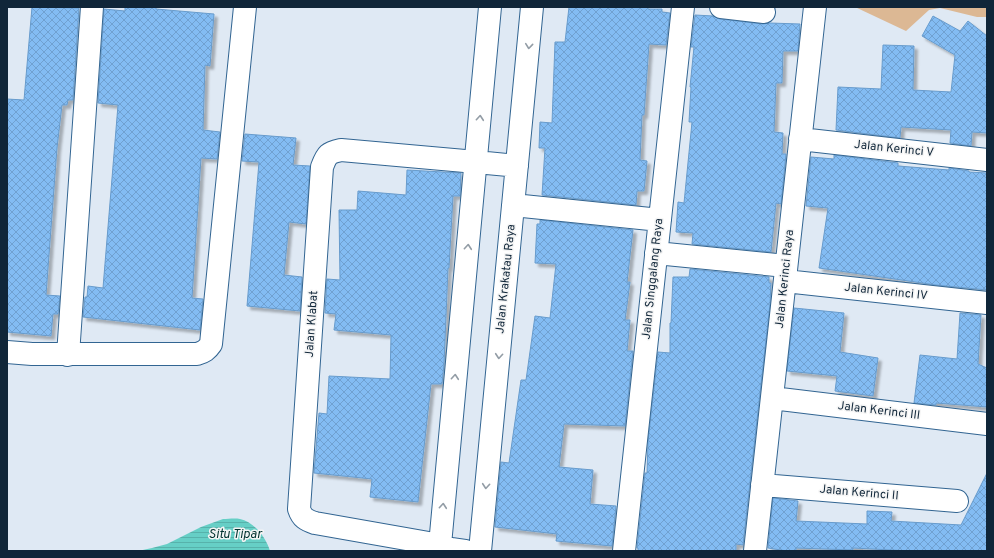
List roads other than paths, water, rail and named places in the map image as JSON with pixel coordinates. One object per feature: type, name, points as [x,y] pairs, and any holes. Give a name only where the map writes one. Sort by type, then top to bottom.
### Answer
[{"type":"street","points":[[68,355],[92,7]]},
{"type":"street","points":[[7,352],[68,355],[198,354],[208,349],[211,344],[245,7]]},
{"type":"street","points":[[440,545],[490,7]]},
{"type":"street","name":"Jalan Krakatau Raya","points":[[480,551],[532,7]]},
{"type":"street","name":"Jalan Singgalang Raya","points":[[624,551],[683,7]]},
{"type":"street","points":[[721,7],[764,12]]},
{"type":"street","name":"Jalan Kerinci Raya","points":[[755,551],[815,7]]},
{"type":"street","name":"Jalan Kerinci V","points":[[800,139],[987,160]]},
{"type":"street","name":"Jalan Klabat","points":[[465,551],[451,549],[440,545],[315,523],[307,520],[301,515],[299,509],[322,167],[326,157],[332,152],[341,150],[517,166]]},
{"type":"street","points":[[513,205],[660,220]]},
{"type":"street","name":"Jalan Kerinci IV","points":[[656,254],[987,303]]},
{"type":"street","name":"Jalan Kerinci III","points":[[772,398],[987,424]]},
{"type":"street","name":"Jalan Kerinci II","points":[[762,485],[957,501]]},
{"type":"water","name":"Situ Tipar","points":[[223,519],[240,519],[250,523],[259,531],[266,541],[270,551],[138,551],[167,544],[201,527]]}]
